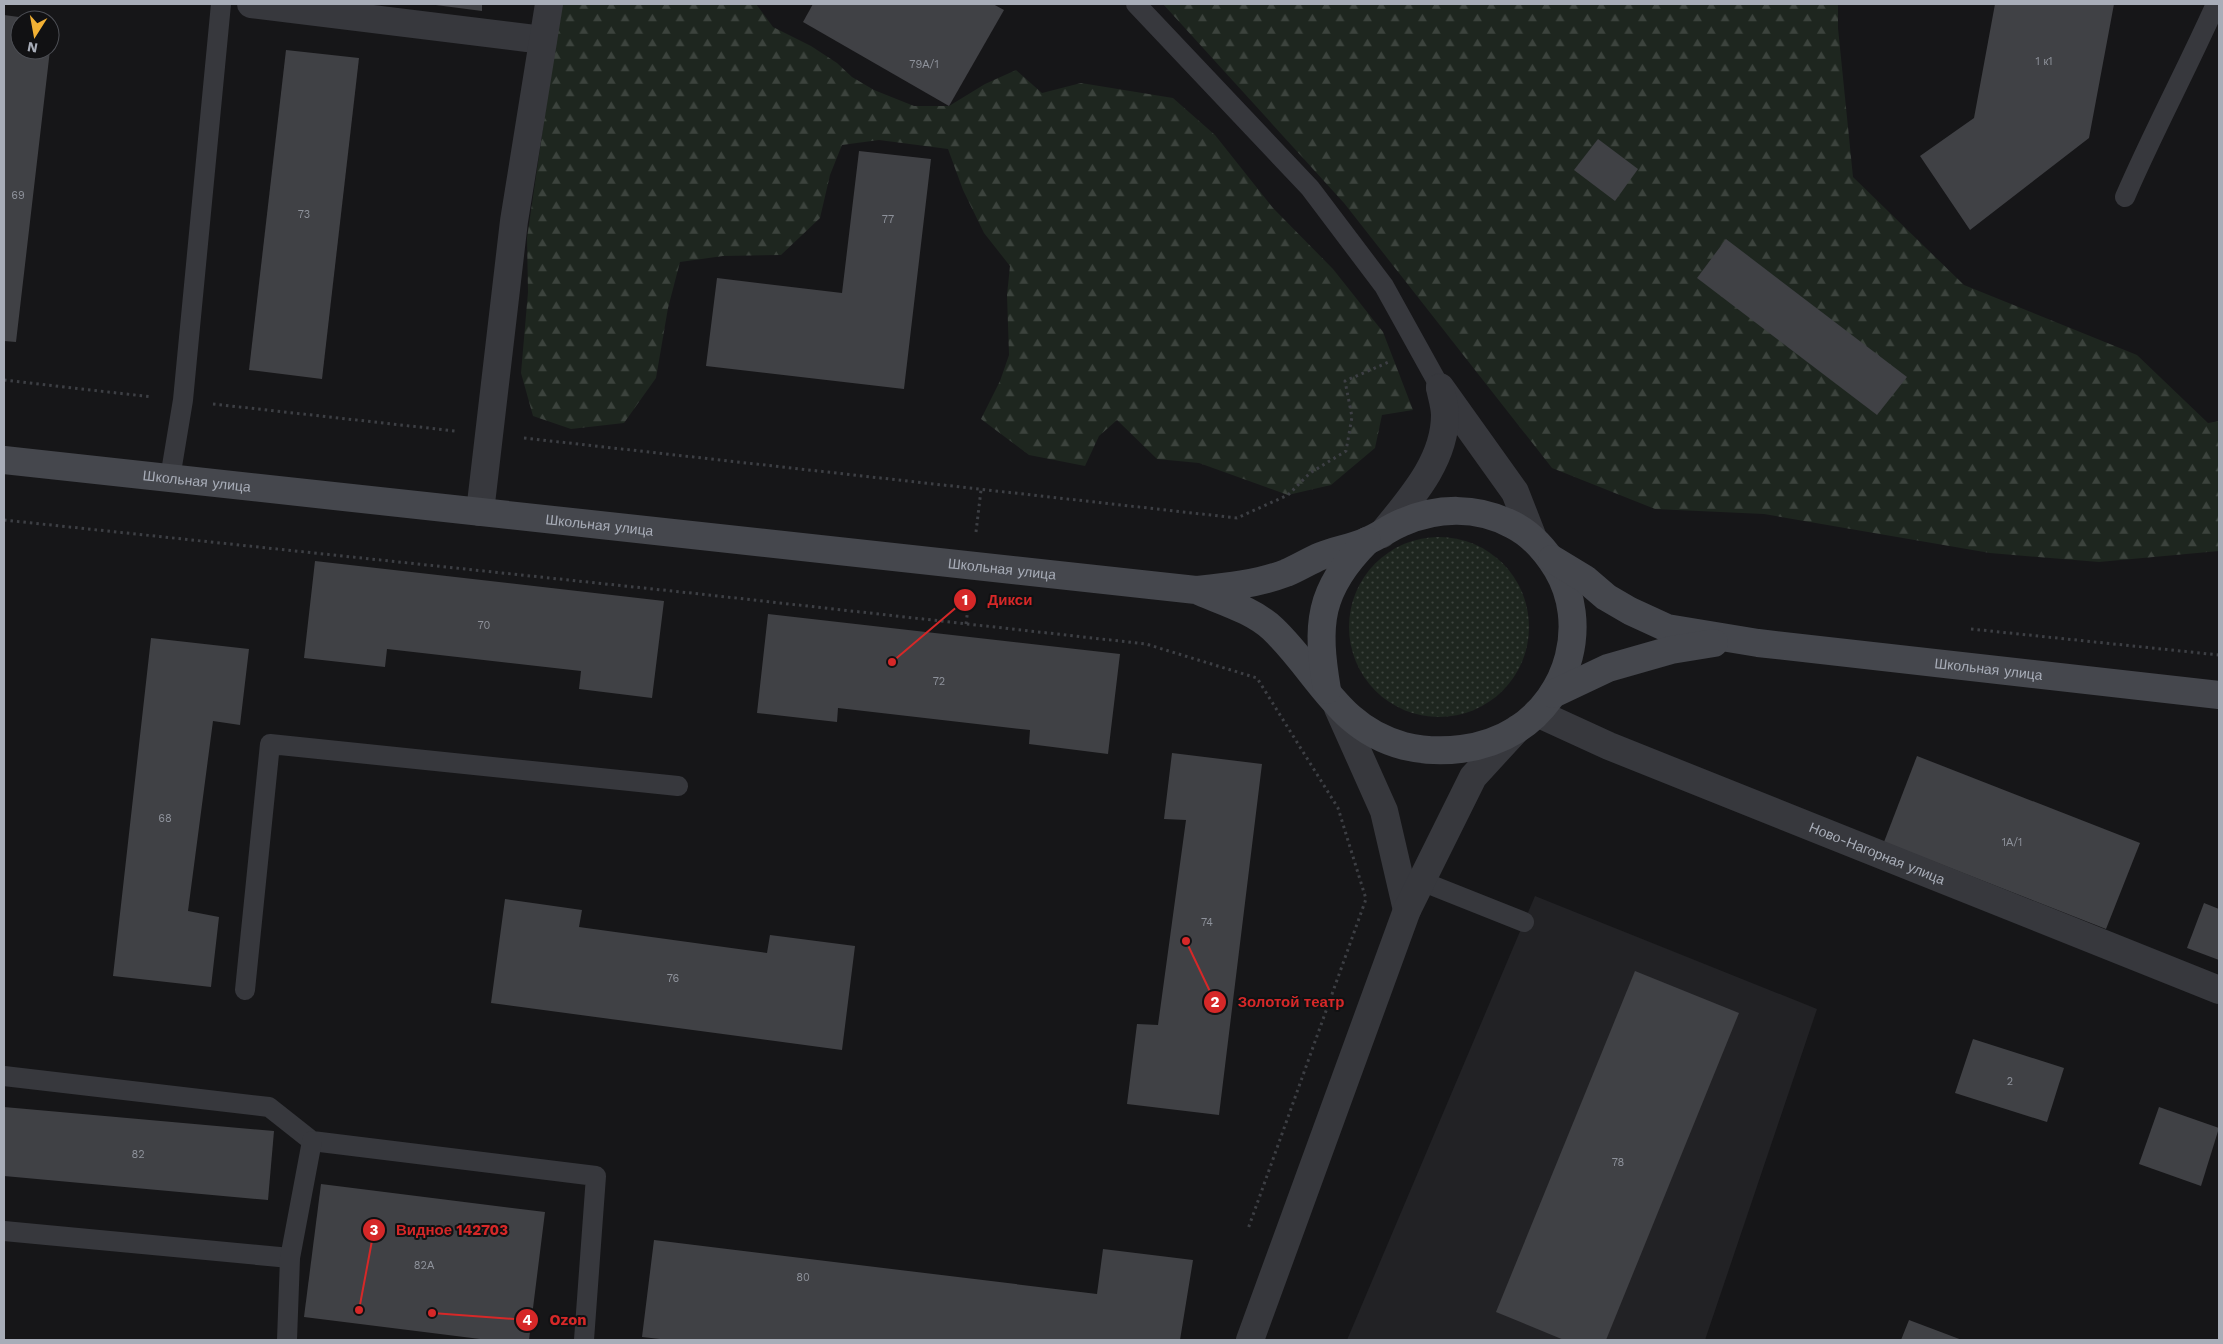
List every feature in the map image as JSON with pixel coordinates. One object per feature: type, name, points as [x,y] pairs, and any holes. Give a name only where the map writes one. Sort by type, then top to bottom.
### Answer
[{"type":"main road","name":"Школьная улица","points":[[4,460],[1196,590]]},
{"type":"main road","points":[[1332,699],[1321,655],[1326,597],[1336,579],[1350,558],[1374,538],[1398,524],[1422,515],[1444,511],[1467,511],[1514,525],[1606,597],[1667,628],[1758,643]]},
{"type":"main road","points":[[1196,590],[1239,586],[1260,580],[1374,538]]},
{"type":"main road","points":[[1535,712],[1564,674],[1571,653],[1574,631],[1571,605],[1563,580],[1542,548]]},
{"type":"main road","points":[[1196,590],[1252,615],[1272,628],[1332,699],[1357,725],[1378,737],[1404,746],[1435,751],[1465,748],[1494,741],[1535,712],[1608,668],[1671,650],[1717,642],[1758,643]]},
{"type":"main road","name":"Школьная улица","points":[[1758,643],[2219,695]]},
{"type":"street","points":[[251,4],[352,10],[543,40]]},
{"type":"street","points":[[480,512],[487,434],[514,221],[549,4]]},
{"type":"street","points":[[1374,538],[1415,492],[1435,458],[1442,437],[1446,414],[1440,387]]},
{"type":"street","points":[[1440,387],[1514,492],[1542,548]]},
{"type":"street","points":[[1332,699],[1384,811],[1407,910]]},
{"type":"street","points":[[1250,1340],[1407,910],[1473,777],[1535,712]]},
{"type":"street","name":"Ново-Нагорная улица","points":[[1535,712],[1609,746],[2219,990]]},
{"type":"lane","points":[[170,478],[183,400],[220,4]]},
{"type":"lane","points":[[1136,4],[1310,188],[1384,286],[1440,387]]},
{"type":"lane","points":[[2125,197],[2149,141],[2182,80],[2216,4]]},
{"type":"lane","points":[[245,990],[270,744],[678,786]]},
{"type":"lane","points":[[1421,881],[1524,922]]},
{"type":"lane","points":[[4,1076],[269,1106],[312,1141],[596,1176],[584,1340]]},
{"type":"lane","points":[[287,1340],[290,1258],[312,1141]]},
{"type":"lane","points":[[4,1231],[290,1258]]},
{"type":"path","points":[[4,380],[1237,518],[1288,495],[1310,473],[1346,451],[1352,417],[1345,381],[1419,349]]},
{"type":"path","points":[[4,520],[700,594],[1146,644],[1257,678],[1338,808],[1366,899],[1248,1229]]},
{"type":"path","points":[[1963,628],[2219,655]]},
{"type":"shaded area","points":[[1535,896],[1817,1009],[1705,1340],[1347,1340]]},
{"type":"green space","points":[[561,4],[756,4],[773,27],[811,46],[837,63],[852,77],[874,90],[914,106],[949,106],[985,84],[1016,70],[1042,93],[1081,83],[1173,98],[1215,135],[1273,208],[1333,269],[1383,332],[1413,410],[1382,415],[1375,448],[1331,485],[1288,495],[1199,463],[1157,459],[1117,420],[1099,436],[1085,466],[1029,455],[981,419],[1000,381],[1009,355],[1007,295],[1010,266],[984,233],[963,190],[948,149],[879,140],[842,145],[830,175],[820,218],[781,255],[723,256],[680,262],[668,308],[656,378],[624,423],[571,429],[533,416],[521,373],[528,292],[527,238]]},
{"type":"green space","points":[[1163,4],[1838,4],[1838,28],[1853,177],[1964,285],[2137,355],[2208,423],[2219,421],[2219,551],[2099,562],[1990,553],[1764,514],[1655,509],[1552,468],[1344,203]]},
{"type":"green space","points":[[1448,537],[1457,538],[1482,547],[1503,563],[1519,584],[1528,609],[1528,645],[1519,670],[1503,691],[1482,707],[1474,710],[1457,716],[1430,717],[1421,716],[1396,707],[1369,684],[1359,670],[1350,645],[1349,618],[1350,609],[1359,584],[1382,557],[1396,547],[1421,538]]},
{"type":"building","points":[[428,4],[482,4],[482,11]]},
{"type":"building","points":[[813,4],[993,4],[1004,10],[949,106],[803,22]]},
{"type":"building","points":[[1995,4],[2114,4],[2089,138],[1970,230],[1920,156],[1974,118]]},
{"type":"building","points":[[4,15],[10,16],[10,60],[49,60],[16,342],[4,341]]},
{"type":"building","points":[[286,50],[359,58],[322,379],[249,370]]},
{"type":"building","points":[[1598,139],[1638,169],[1615,201],[1574,170]]},
{"type":"building","points":[[859,151],[931,159],[904,389],[706,366],[717,278],[842,293]]},
{"type":"building","points":[[1726,239],[1907,377],[1877,415],[1697,278]]},
{"type":"building","points":[[315,561],[664,601],[652,698],[579,689],[581,671],[387,649],[385,667],[304,658]]},
{"type":"building","points":[[768,614],[1120,654],[1108,754],[1029,744],[1030,730],[838,708],[837,722],[757,713]]},
{"type":"building","points":[[151,638],[249,649],[240,725],[213,721],[188,911],[219,917],[211,987],[113,976]]},
{"type":"building","points":[[1172,753],[1262,764],[1219,1115],[1127,1104],[1137,1024],[1158,1025],[1186,820],[1164,819]]},
{"type":"building","points":[[1917,756],[2140,843],[2106,929],[1884,842]]},
{"type":"building","points":[[505,899],[582,910],[579,927],[767,953],[770,935],[855,946],[842,1050],[491,1003]]},
{"type":"building","points":[[2204,903],[2219,909],[2219,960],[2187,948]]},
{"type":"building","points":[[1635,971],[1739,1013],[1606,1340],[1564,1340],[1496,1312]]},
{"type":"building","points":[[1973,1039],[2064,1068],[2047,1122],[1955,1093]]},
{"type":"building","points":[[4,1107],[274,1131],[268,1200],[4,1176]]},
{"type":"building","points":[[2159,1107],[2219,1128],[2201,1186],[2139,1164]]},
{"type":"building","points":[[321,1184],[545,1212],[529,1340],[488,1340],[304,1317]]},
{"type":"building","points":[[654,1240],[1097,1294],[1103,1249],[1193,1260],[1180,1340],[669,1340],[642,1337]]},
{"type":"building","points":[[1909,1320],[1962,1340],[1901,1340]]},
{"type":"place","name":"Дикси","points":[[892,662]]},
{"type":"place","name":"Золотой театр","points":[[1186,941]]},
{"type":"place","name":"Видное 142703","points":[[359,1310]]},
{"type":"place","name":"Ozon","points":[[432,1313]]}]
